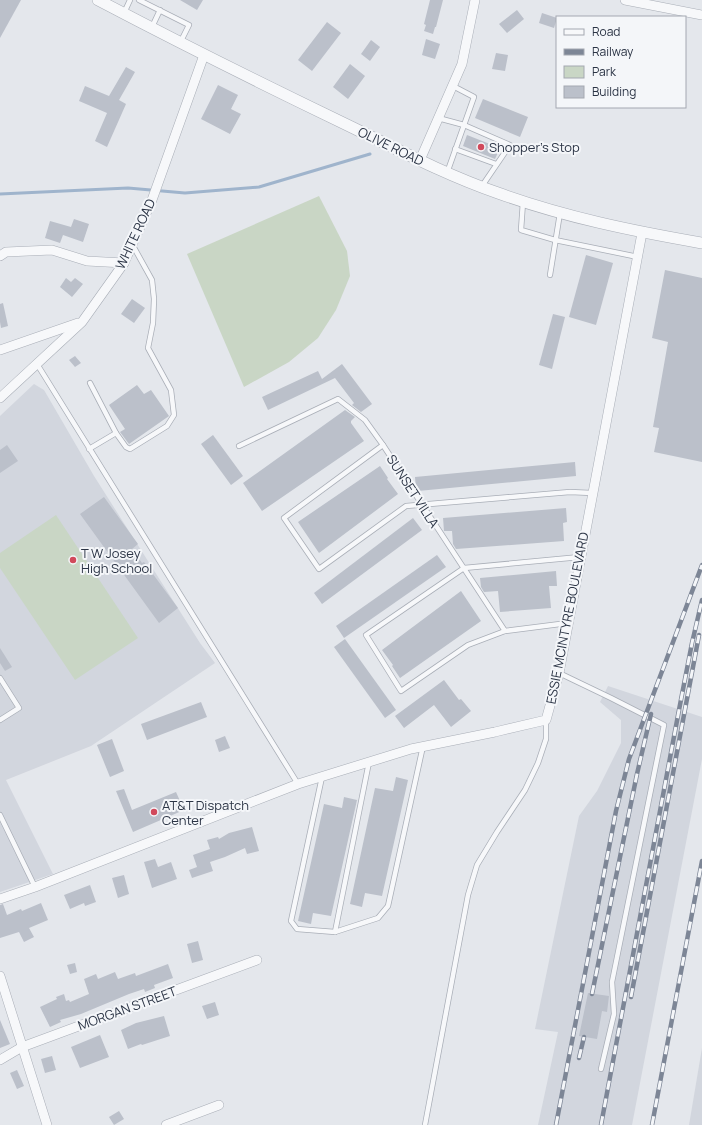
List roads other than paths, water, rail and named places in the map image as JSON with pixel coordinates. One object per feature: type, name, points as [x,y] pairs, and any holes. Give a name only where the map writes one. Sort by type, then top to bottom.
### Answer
[{"type":"street","name":"OLIVE ROAD","points":[[98,0],[204,55],[447,173],[481,187],[560,213],[642,233],[702,243]]},
{"type":"street","points":[[420,160],[462,64],[475,0]]},
{"type":"street","points":[[626,0],[702,15]]},
{"type":"street","name":"WHITE ROAD","points":[[0,398],[82,322],[124,263],[155,190],[204,55]]},
{"type":"street","name":"ESSIE MCINTYRE BOULEVARD","points":[[0,899],[35,887],[298,784],[411,749],[546,720],[559,673],[642,233]]},
{"type":"street","points":[[0,256],[6,252],[52,250],[87,261],[124,263]]},
{"type":"street","points":[[0,350],[82,322]]},
{"type":"street","name":"MORGAN STREET","points":[[0,1060],[22,1047],[257,960]]},
{"type":"street","points":[[0,976],[47,1125]]},
{"type":"street","points":[[166,1125],[219,1105]]},
{"type":"lane","points":[[123,13],[130,0]]},
{"type":"lane","points":[[139,0],[189,25],[180,43]]},
{"type":"lane","points":[[151,28],[160,10]]},
{"type":"lane","points":[[447,173],[474,97],[453,86]]},
{"type":"lane","points":[[438,118],[464,125],[510,145],[481,187]]},
{"type":"lane","points":[[455,149],[496,164]]},
{"type":"lane","points":[[523,202],[521,230],[555,240],[638,257]]},
{"type":"lane","points":[[550,275],[560,213]]},
{"type":"lane","points":[[90,383],[116,433],[126,447],[130,449],[167,426],[174,416],[171,390],[148,348],[154,299],[152,280],[132,244]]},
{"type":"lane","points":[[36,364],[298,784]]},
{"type":"lane","name":"SUNSET VILLA","points":[[239,446],[338,399],[365,420],[505,630]]},
{"type":"lane","points":[[89,449],[116,433]]},
{"type":"lane","points":[[383,446],[284,518],[319,569],[406,506],[570,492],[592,493]]},
{"type":"lane","points":[[568,623],[505,630],[468,645],[401,691],[366,635],[464,568],[580,557]]},
{"type":"lane","points":[[559,673],[664,725],[612,982],[614,1014],[601,1069]]},
{"type":"lane","points":[[0,679],[19,708],[0,720]]},
{"type":"lane","points":[[425,1125],[468,894],[477,865],[525,790],[538,763],[546,739],[546,720]]},
{"type":"lane","points":[[323,776],[291,921],[297,929],[335,932],[378,918],[388,906],[423,746]]},
{"type":"lane","points":[[335,932],[369,762]]},
{"type":"lane","points":[[0,815],[35,887]]},
{"type":"waterway","points":[[0,194],[128,188],[185,193],[259,187],[370,154]]},
{"type":"railway","points":[[556,1125],[616,811],[629,759],[702,565]]},
{"type":"railway","points":[[601,1125],[679,710],[702,600]]},
{"type":"railway","points":[[631,997],[699,635]]},
{"type":"railway","points":[[592,994],[637,774],[651,714]]},
{"type":"railway","points":[[652,1125],[702,861]]},
{"type":"railway","points":[[579,1058],[584,1037]]},
{"type":"place","name":"Shopper's Stop","points":[[481,147]]},
{"type":"place","name":"T W Josey High School","points":[[73,560]]},
{"type":"place","name":"AT&T Dispatch Center","points":[[154,812]]}]
